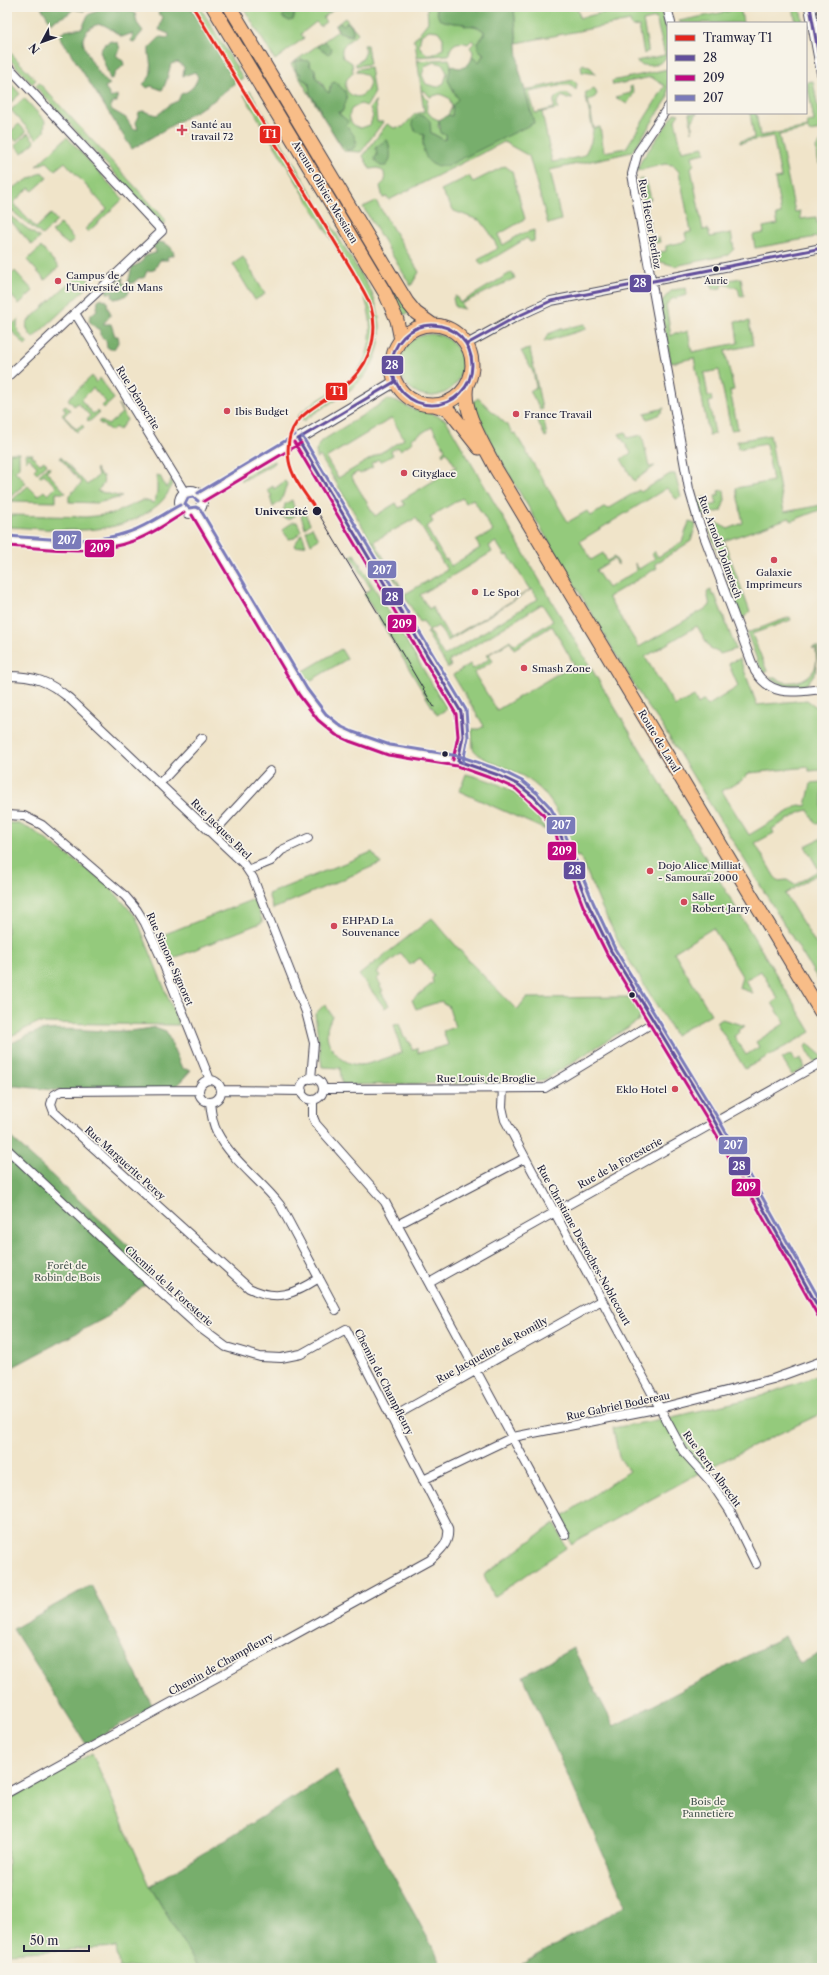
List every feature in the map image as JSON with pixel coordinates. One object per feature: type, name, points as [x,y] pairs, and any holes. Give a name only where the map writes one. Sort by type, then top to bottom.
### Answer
[{"type":"main road","name":"Avenue Olivier Messiaen","points":[[214,7],[385,293],[397,320],[401,340]]},
{"type":"main road","name":"Avenue Olivier Messiaen","points":[[230,7],[404,297],[416,313],[433,325]]},
{"type":"main road","points":[[433,325],[451,330],[461,337],[467,344],[472,364],[471,375],[467,385],[453,399],[434,405],[420,403],[410,398],[396,381],[393,372],[395,352],[401,340],[417,328],[433,325]]},
{"type":"main road","name":"Route de Laval","points":[[467,385],[465,395],[469,411],[496,469],[822,1014]]},
{"type":"main road","name":"Route de Laval","points":[[434,405],[447,409],[459,421],[496,469]]},
{"type":"street","points":[[667,7],[671,22]]},
{"type":"street","points":[[810,7],[822,73]]},
{"type":"street","points":[[7,65],[162,231],[7,377]]},
{"type":"street","name":"Rue Hector Berlioz","points":[[650,282],[632,174],[638,152],[667,108]]},
{"type":"street","points":[[467,344],[514,318],[551,302],[822,248]]},
{"type":"street","name":"Rue Arnold Dolmetsch","points":[[650,282],[689,489],[698,520],[755,671],[761,680],[776,691],[822,689]]},
{"type":"street","name":"Rue Démocrite","points":[[75,313],[185,493]]},
{"type":"street","points":[[201,497],[396,381]]},
{"type":"street","points":[[298,439],[461,712],[464,728],[463,743],[458,761]]},
{"type":"street","points":[[195,492],[201,497],[201,508],[196,512],[190,514],[182,509],[180,499],[185,493],[195,492]]},
{"type":"street","points":[[7,541],[76,544],[114,542],[143,532],[182,509]]},
{"type":"street","points":[[196,512],[303,692],[322,717],[339,731],[367,744],[420,756],[458,761],[498,775],[519,784],[546,810],[559,831],[588,904],[608,944],[715,1122],[822,1314]]},
{"type":"street","name":"Rue Jacques Brel","points":[[7,676],[35,678],[51,684],[69,698],[230,849],[248,870],[253,878],[306,1012],[314,1043],[311,1078]]},
{"type":"street","points":[[160,783],[202,738]]},
{"type":"street","points":[[213,833],[270,771]]},
{"type":"street","name":"Rue Simone Signoret","points":[[7,815],[24,816],[42,825],[125,896],[138,910],[159,953],[210,1080]]},
{"type":"street","points":[[248,870],[271,861],[282,850],[308,838]]},
{"type":"street","name":"Rue Louis de Broglie","points":[[323,1089],[545,1088],[654,1022]]},
{"type":"street","name":"Rue de la Foresterie","points":[[428,1283],[822,1062]]},
{"type":"street","points":[[311,1078],[321,1083],[323,1089],[319,1098],[313,1100],[304,1097],[302,1091],[303,1084],[311,1078]]},
{"type":"street","points":[[210,1080],[216,1082],[221,1090],[218,1099],[210,1102],[201,1097],[199,1090],[202,1084],[210,1080]]},
{"type":"street","name":"Rue Christiane Desroches-Noblecourt","points":[[503,1088],[504,1117],[660,1408]]},
{"type":"street","name":"Rue Marguerite Perey","points":[[199,1090],[61,1091],[54,1095],[51,1104],[54,1112],[249,1288],[271,1296],[284,1295],[301,1289],[319,1278]]},
{"type":"street","points":[[221,1090],[302,1091]]},
{"type":"street","points":[[313,1100],[313,1116],[316,1124],[385,1202],[565,1535]]},
{"type":"street","points":[[210,1102],[213,1121],[221,1140],[269,1191],[280,1205],[336,1310]]},
{"type":"street","name":"Chemin de la Foresterie","points":[[7,1149],[138,1272],[199,1327],[226,1347],[260,1357],[281,1358],[301,1354],[346,1329]]},
{"type":"street","points":[[397,1225],[525,1158]]},
{"type":"street","name":"Rue Jacqueline de Romilly","points":[[391,1418],[602,1300]]},
{"type":"street","name":"Chemin de Champfleury","points":[[7,1793],[430,1560],[442,1549],[449,1537],[448,1528],[346,1329]]},
{"type":"street","name":"Rue Gabriel Bodereau","points":[[423,1480],[513,1438],[660,1408],[773,1380],[822,1360]]},
{"type":"street","name":"Rue Berty Albrecht","points":[[660,1408],[683,1451],[710,1481],[730,1511],[756,1564]]},
{"type":"green space","points":[[41,7],[85,7],[84,11],[73,9],[68,14],[51,23]]},
{"type":"green space","points":[[98,7],[115,7],[117,10],[126,8],[135,13],[137,23],[143,31],[134,42],[131,41],[133,34],[122,37],[101,24],[88,30],[83,39],[93,64],[102,77],[110,84],[105,87],[111,98],[117,95],[117,102],[114,102],[110,107],[112,110],[126,118],[133,129],[138,129],[136,123],[139,112],[143,111],[157,115],[169,105],[178,101],[181,94],[192,88],[198,77],[195,72],[183,76],[184,67],[178,62],[171,64],[162,90],[151,86],[147,88],[143,84],[150,76],[151,72],[149,48],[160,37],[169,38],[169,34],[159,30],[163,17],[158,14],[162,7],[190,7],[236,82],[213,101],[132,149],[59,35],[65,31],[82,28],[88,15],[97,11]]},
{"type":"green space","points":[[190,7],[200,7],[243,78],[236,82]]},
{"type":"green space","points":[[217,7],[227,7],[274,86],[266,90]]},
{"type":"green space","points":[[243,7],[291,7],[289,9],[293,20],[295,11],[297,12],[299,7],[322,7],[327,12],[337,7],[323,18],[326,22],[320,26],[316,22],[301,34],[304,38],[275,60]]},
{"type":"green space","points":[[291,7],[299,7],[297,12],[295,12],[293,20],[289,21],[282,17]]},
{"type":"green space","points":[[427,7],[439,7],[437,9],[444,21],[476,26],[484,31],[481,52],[484,54],[479,62],[472,57],[473,52],[470,47],[474,43],[472,40],[468,44],[461,42],[455,44],[451,48],[449,55],[417,57],[415,41],[413,41],[428,22]],"holes":[[[429,30],[438,31],[443,38],[443,48],[435,54],[426,54],[419,46],[421,35]]]},
{"type":"green space","points":[[439,7],[473,7],[479,10],[480,7],[489,7],[495,11],[497,7],[514,8],[519,69],[534,123],[447,166],[438,166],[430,163],[425,156],[423,148],[424,135],[415,131],[412,122],[418,115],[425,116],[430,121],[431,133],[444,140],[446,138],[446,134],[441,134],[439,120],[448,115],[452,116],[453,105],[458,99],[448,80],[451,65],[458,68],[467,66],[472,57],[479,62],[484,54],[478,49],[477,42],[484,36],[484,31],[474,26],[464,26],[465,24],[439,19],[436,9]]},
{"type":"green space","points":[[510,7],[522,7],[525,11],[530,7],[577,7],[580,18],[627,7],[660,7],[667,32],[666,56],[662,62],[649,66],[640,64],[636,61],[665,55],[656,18],[643,21],[648,48],[648,51],[644,54],[639,26],[632,27],[630,21],[517,43],[514,8]]},
{"type":"green space","points":[[730,7],[740,7],[743,22],[679,21],[730,11]]},
{"type":"green space","points":[[793,7],[800,7],[803,22],[796,22]]},
{"type":"green space","points":[[345,18],[358,33],[346,43],[342,49],[343,57],[352,63],[353,73],[347,79],[346,83],[346,89],[348,92],[354,96],[364,94],[370,84],[369,78],[365,74],[357,72],[357,69],[370,67],[374,94],[367,106],[361,104],[353,107],[350,114],[350,120],[354,125],[361,128],[370,125],[373,116],[370,108],[375,101],[377,122],[383,122],[361,152],[344,151],[291,64],[338,31],[335,26]],"holes":[[[344,25],[353,31],[353,35],[348,36],[341,33],[336,27]],[[301,60],[309,61],[309,65],[316,78],[321,81],[326,91],[329,93],[330,86],[347,99],[342,112],[338,112],[348,122],[346,125],[357,142],[353,149],[331,129],[312,96],[308,83],[301,78],[300,73],[296,72],[295,62]]]},
{"type":"green space","points":[[347,22],[353,28],[352,36],[339,32],[336,26],[339,23],[344,25]]},
{"type":"green space","points":[[111,41],[118,43],[120,49],[116,55],[123,61],[124,65],[115,73],[113,78],[110,79],[100,51],[105,44]]},
{"type":"green space","points":[[324,41],[332,48],[331,52],[328,54],[317,46]]},
{"type":"green space","points":[[364,45],[367,45],[370,64],[356,66],[356,63],[364,56]]},
{"type":"green space","points":[[7,49],[36,80],[32,84],[7,56]]},
{"type":"green space","points":[[417,57],[418,61],[449,59],[452,68],[448,80],[458,99],[452,116],[448,115],[452,107],[449,98],[440,94],[430,97],[425,91],[421,91]],"holes":[[[434,62],[443,64],[447,73],[444,83],[437,87],[426,84],[422,75],[425,66]]]},
{"type":"green space","points":[[301,60],[309,61],[310,66],[315,69],[316,78],[327,92],[329,93],[332,83],[335,82],[345,91],[347,99],[342,112],[338,112],[349,122],[346,125],[353,134],[356,143],[353,149],[347,150],[339,142],[320,112],[321,109],[310,94],[309,83],[301,78],[300,73],[296,72],[295,62]]},
{"type":"green space","points":[[583,64],[591,68],[596,74],[582,72],[581,66]]},
{"type":"green space","points":[[667,69],[667,100],[632,152],[550,170],[561,220],[548,224],[529,156],[504,142],[389,200],[387,197],[383,198],[380,186],[385,181],[384,172],[378,168],[370,169],[363,156],[387,124],[394,128],[403,127],[415,114],[424,112],[422,94],[428,100],[428,113],[432,117],[439,120],[438,127],[447,136],[444,140],[430,132],[430,126],[420,134],[424,135],[424,152],[534,123],[525,90],[573,80],[577,84],[576,90],[570,85],[564,85],[529,92],[535,113],[554,108],[554,99],[561,94],[568,94],[573,98],[567,99],[562,96],[557,103],[558,109],[542,112],[552,162],[581,157],[585,154],[591,142],[593,130],[585,93],[594,88],[597,94],[594,98],[588,100],[594,128],[600,127],[604,152],[626,148],[665,86],[651,77],[613,85],[612,81]],"holes":[[[389,144],[389,147],[375,161],[377,156],[376,147]]]},
{"type":"green space","points":[[7,79],[20,94],[7,106]]},
{"type":"green space","points":[[813,81],[822,130],[809,132],[808,129],[779,135],[795,212],[800,211],[801,219],[816,217],[817,223],[822,223],[822,236],[755,248],[753,235],[764,233],[763,227],[778,224],[776,215],[781,214],[775,179],[781,178],[773,136],[740,143],[740,141],[754,138],[750,114],[756,114],[760,136],[808,127],[807,122],[814,121],[807,82]]},
{"type":"green space","points":[[39,83],[165,219],[165,224],[161,224],[35,86]]},
{"type":"green space","points":[[632,86],[634,93],[627,104],[615,97],[631,93],[630,87]]},
{"type":"green space","points":[[250,91],[371,291],[379,318],[379,345],[369,369],[361,380],[350,390],[304,421],[297,418],[300,413],[344,384],[354,375],[362,364],[370,340],[369,314],[361,289],[244,95]]},
{"type":"green space","points":[[278,92],[411,312],[398,317],[270,96]]},
{"type":"green space","points":[[24,98],[45,121],[44,132],[37,139],[11,110]]},
{"type":"green space","points":[[674,114],[679,114],[675,120],[682,151],[704,147],[705,153],[692,156],[694,164],[691,168],[703,230],[708,229],[710,237],[731,233],[734,249],[728,255],[675,266],[661,262],[655,258],[654,253],[666,251],[666,246],[687,241],[685,233],[691,232],[679,172],[673,165],[665,164],[637,171],[641,161]]},
{"type":"green space","points":[[689,114],[696,114],[692,122],[692,132]]},
{"type":"green space","points":[[19,124],[26,132],[16,141],[9,133]]},
{"type":"green space","points":[[28,133],[35,142],[22,153],[15,145]]},
{"type":"green space","points":[[67,137],[123,199],[88,232],[85,229],[107,209],[65,162],[55,170],[47,162],[36,166]]},
{"type":"green space","points":[[386,140],[388,141],[390,151],[390,160],[386,166],[380,166],[374,158],[377,156],[376,147]]},
{"type":"green space","points":[[822,140],[822,163],[819,164],[816,148]]},
{"type":"green space","points":[[505,166],[512,171],[525,219],[498,235],[503,245],[521,234],[534,230],[534,241],[530,242],[527,238],[482,265],[478,260],[498,248],[490,233],[481,221],[454,211],[441,190],[469,176],[473,182]]},
{"type":"green space","points":[[42,172],[47,178],[33,191],[29,188],[13,203],[36,228],[51,214],[57,221],[42,235],[7,207],[7,191]]},
{"type":"green space","points":[[643,179],[647,183],[651,199],[645,201],[653,239],[659,238],[660,242],[652,243],[639,180]]},
{"type":"green space","points":[[376,201],[419,272],[411,286],[363,207]]},
{"type":"green space","points":[[7,213],[40,238],[32,245],[7,217]]},
{"type":"green space","points":[[60,224],[74,239],[69,245],[52,232]]},
{"type":"green space","points":[[158,242],[169,246],[174,252],[174,255],[167,257],[168,260],[160,260],[154,270],[147,271],[144,278],[139,278],[133,283],[128,283],[132,267],[141,263],[145,256],[155,253],[156,251],[153,246]]},
{"type":"green space","points":[[41,247],[59,267],[45,280],[27,260]]},
{"type":"green space","points":[[243,257],[265,294],[255,300],[233,264]]},
{"type":"green space","points":[[15,271],[33,291],[19,304],[7,291],[7,279]]},
{"type":"green space","points":[[81,272],[92,283],[33,338],[27,329],[27,322]]},
{"type":"green space","points":[[512,272],[515,278],[461,304],[464,309],[455,307],[453,298],[456,296],[460,303]]},
{"type":"green space","points":[[121,278],[123,278],[122,283],[130,285],[128,294],[114,299],[112,296],[113,293],[107,293],[106,290],[109,287],[115,286]]},
{"type":"green space","points":[[741,278],[744,296],[740,296],[738,288],[723,284],[721,288],[713,289],[710,283]]},
{"type":"green space","points":[[686,288],[687,295],[672,299],[666,305],[671,336],[675,333],[688,331],[692,352],[738,343],[735,321],[749,321],[753,345],[725,351],[734,390],[730,391],[738,429],[731,430],[719,370],[704,373],[708,396],[711,396],[712,401],[709,402],[715,434],[709,435],[694,358],[671,363],[660,303],[672,290]]},
{"type":"green space","points":[[101,298],[107,301],[108,309],[110,311],[110,316],[103,324],[111,324],[115,336],[118,336],[119,341],[114,349],[107,347],[106,341],[100,335],[100,329],[96,328],[89,321],[90,316],[97,310],[98,300]]},
{"type":"green space","points":[[19,318],[17,325],[20,334],[28,343],[25,345],[7,326],[10,322],[13,324]]},
{"type":"green space","points":[[585,324],[586,329],[544,342],[548,334],[561,329]]},
{"type":"green space","points":[[431,334],[443,336],[453,343],[460,353],[462,365],[460,377],[453,387],[443,394],[431,396],[419,394],[409,387],[402,377],[400,365],[402,353],[409,343],[419,336]]},
{"type":"green space","points":[[530,349],[542,409],[540,409],[530,391],[536,387],[533,372],[521,351]]},
{"type":"green space","points":[[92,376],[96,383],[100,378],[114,399],[104,408],[102,406],[106,402],[93,388],[81,400],[93,414],[97,411],[99,413],[89,422],[87,420],[90,416],[78,403],[74,406],[68,399]]},
{"type":"green space","points":[[478,398],[508,426],[513,434],[515,433],[568,522],[587,511],[591,516],[605,507],[607,509],[639,490],[641,492],[670,474],[675,474],[681,497],[676,499],[667,488],[580,541],[591,560],[603,553],[607,561],[614,557],[618,562],[618,565],[614,559],[596,570],[608,588],[636,571],[635,563],[639,569],[655,559],[652,553],[654,551],[658,557],[682,542],[689,522],[696,524],[691,541],[655,564],[657,568],[608,597],[639,647],[710,606],[707,592],[711,590],[712,595],[715,595],[736,649],[720,654],[718,651],[711,650],[697,626],[645,657],[675,706],[694,696],[698,704],[704,700],[707,706],[736,688],[738,686],[729,665],[730,662],[740,659],[757,705],[807,700],[819,709],[822,727],[822,770],[809,771],[809,767],[749,773],[741,781],[722,791],[749,835],[799,805],[806,806],[811,783],[822,782],[822,823],[816,824],[808,810],[801,812],[772,829],[774,833],[755,843],[777,881],[787,880],[795,885],[819,870],[805,846],[822,838],[822,879],[820,880],[816,875],[785,894],[822,954],[822,986],[661,724],[643,700],[504,466],[471,404]]},
{"type":"green space","points":[[387,400],[397,401],[412,409],[431,413],[446,420],[588,663],[811,1032],[745,1069],[716,1022],[722,1019],[745,1026],[738,1030],[739,1033],[734,1036],[746,1055],[759,1047],[756,1042],[785,1023],[772,1003],[778,999],[761,971],[745,980],[753,993],[739,988],[742,976],[713,928],[674,952],[711,1014],[675,1035],[621,947],[602,908],[580,856],[576,857],[561,819],[547,797],[528,779],[487,760],[473,749],[472,729],[479,729],[484,726],[453,675],[470,664],[473,669],[489,659],[487,655],[510,640],[514,645],[553,621],[542,604],[449,661],[451,666],[448,668],[427,633],[429,631],[423,621],[420,622],[320,456],[317,458],[316,451],[320,442]],"holes":[[[392,418],[404,439],[338,478],[326,458]],[[432,427],[445,449],[442,453],[443,455],[446,451],[456,467],[402,500],[405,505],[399,508],[396,503],[375,516],[351,476],[358,472],[360,474],[373,467],[371,464],[378,459],[380,462],[393,455],[391,451],[398,447],[400,450],[413,442],[411,439]],[[462,498],[465,503],[473,499],[493,531],[476,541],[480,548],[451,566],[447,559],[445,560],[426,527],[433,522],[430,517]],[[416,518],[447,570],[405,594],[374,541]],[[496,542],[505,556],[508,555],[530,590],[450,638],[432,607],[429,609],[420,595],[492,552],[489,546]],[[532,589],[538,599],[444,656],[429,631],[438,626],[448,641]],[[552,626],[574,664],[497,710],[474,673],[493,661],[489,654],[510,642],[514,649]]]},
{"type":"green space","points":[[118,404],[127,420],[119,430],[115,427],[112,431],[98,422],[100,420],[108,425],[122,413]]},
{"type":"green space","points":[[65,405],[70,410],[64,416],[76,429],[82,425],[84,427],[77,432],[62,415],[66,411],[63,407]]},
{"type":"green space","points":[[664,408],[659,414],[647,419],[645,413]]},
{"type":"green space","points":[[543,416],[547,436],[545,437],[537,419]]},
{"type":"green space","points":[[626,432],[627,438],[642,435],[649,467],[655,466],[634,481],[621,459],[631,453],[619,434]]},
{"type":"green space","points":[[770,435],[784,512],[822,505],[822,509],[791,521],[790,518],[786,519],[724,541],[750,612],[742,619],[710,531],[710,527],[715,522],[728,529],[743,523],[736,488],[773,481],[766,444],[738,449],[737,441]]},
{"type":"green space","points":[[10,453],[19,453],[19,467],[15,471],[26,483],[9,498]]},
{"type":"green space","points":[[25,454],[33,454],[32,456],[40,464],[44,461],[47,464],[37,473],[34,470],[37,467],[29,458],[26,461]]},
{"type":"green space","points":[[61,457],[87,485],[98,476],[96,468],[104,479],[103,485],[97,491],[122,497],[97,503],[69,502],[69,495],[82,483],[60,458]]},
{"type":"green space","points":[[274,461],[275,463],[242,481],[241,478]]},
{"type":"green space","points":[[49,466],[50,468],[46,471],[66,493],[56,493],[56,502],[11,501],[28,486],[38,496],[44,491],[48,495],[56,487],[44,474],[40,477],[39,475]]},
{"type":"green space","points":[[157,475],[160,476],[166,488],[171,480],[173,484],[167,495],[159,504],[143,515],[125,523],[107,528],[87,530],[9,527],[10,515],[86,517],[112,514],[143,500],[154,503],[157,492]]},
{"type":"green space","points":[[285,481],[287,484],[281,501],[273,507],[270,497],[272,496],[267,490],[273,486],[274,489]]},
{"type":"green space","points":[[724,490],[725,500],[721,511],[703,515],[699,502],[702,498],[707,497],[709,506],[717,504],[715,496],[719,495],[718,491]]},
{"type":"green space","points":[[292,500],[296,515],[289,519],[282,517],[285,504]]},
{"type":"green space","points":[[305,513],[310,524],[305,528],[301,516]]},
{"type":"green space","points":[[293,522],[297,522],[301,531],[295,538],[289,539],[282,530]]},
{"type":"green space","points":[[312,527],[319,539],[311,544],[306,531]]},
{"type":"green space","points":[[302,534],[306,545],[296,547],[294,545]]},
{"type":"green space","points":[[354,554],[447,709],[437,715],[364,594],[371,589],[351,556]]},
{"type":"green space","points":[[790,617],[791,620],[752,634],[767,671],[764,673],[759,665],[747,633]]},
{"type":"green space","points":[[818,647],[816,672],[806,685],[786,686],[769,678],[775,678],[784,682],[794,682],[808,677],[816,665],[816,649],[812,648]]},
{"type":"green space","points":[[341,649],[347,659],[308,682],[302,672]]},
{"type":"green space","points":[[466,774],[492,782],[513,792],[530,807],[546,830],[459,791],[463,785]]},
{"type":"green space","points":[[7,823],[17,823],[34,831],[107,884],[136,917],[179,1025],[37,1023],[7,1038]]},
{"type":"green space","points":[[372,852],[381,863],[273,909],[268,894]]},
{"type":"green space","points":[[254,899],[263,922],[169,960],[160,936]]},
{"type":"green space","points":[[432,918],[471,963],[517,1010],[526,998],[629,997],[641,1013],[638,1021],[546,1079],[536,1082],[342,1085],[340,1068],[322,1067],[315,1014],[325,1004],[332,1016],[327,1029],[329,1043],[336,1054],[347,1062],[353,1064],[369,1064],[402,1053],[394,1025],[399,1024],[404,1038],[406,1037],[408,1042],[410,1042],[412,1049],[417,1048],[418,1053],[448,1045],[443,1031],[455,1027],[448,1005],[443,1004],[442,1001],[416,1009],[412,1000],[433,983],[432,978],[434,976],[420,958],[410,965],[401,953],[377,972],[380,976],[377,979],[383,991],[381,992],[389,1005],[385,1008],[359,975]]},
{"type":"green space","points":[[155,1027],[166,1031],[181,1066],[184,1069],[191,1070],[173,1090],[61,1091],[16,1086],[7,1087],[7,1045],[32,1034],[47,1030],[61,1029],[128,1031]]},
{"type":"green space","points":[[808,1044],[822,1056],[822,1059],[815,1063],[805,1046]]},
{"type":"green space","points":[[791,1054],[795,1061],[801,1058],[805,1068],[792,1075],[782,1059]]},
{"type":"green space","name":"Forêt de Robin de Bois","points":[[7,1134],[134,1251],[149,1281],[105,1318],[7,1370]]},
{"type":"green space","points":[[822,1374],[822,1413],[704,1470],[688,1451],[668,1418],[761,1396]]},
{"type":"green space","points":[[662,1419],[699,1473],[577,1540],[572,1545],[561,1521],[563,1516],[629,1471],[619,1457],[613,1428]]},
{"type":"green space","points":[[555,1523],[566,1548],[494,1597],[484,1575]]},
{"type":"green space","points":[[91,1585],[153,1707],[86,1744],[13,1629]]},
{"type":"green space","name":"Bois de Pannetière","points":[[785,1636],[800,1664],[822,1652],[822,1968],[515,1968],[626,1905],[523,1676],[573,1648],[614,1726]]},
{"type":"green space","points":[[92,1753],[150,1886],[198,1968],[119,1968],[116,1947],[7,1953],[7,1800]]},
{"type":"green space","points":[[336,1771],[444,1968],[198,1968],[150,1886]]},
{"type":"tram line","name":"T1","points":[[193,7],[353,272],[371,307],[374,330],[372,342],[365,363],[351,381],[302,416],[290,434],[288,446],[289,461],[293,474],[300,487],[317,511]]},
{"type":"tram line","points":[[317,511],[434,707]]},
{"type":"transit line","name":"28","points":[[810,7],[822,73]]},
{"type":"transit line","name":"28","points":[[467,344],[514,318],[551,301],[822,248]]},
{"type":"transit line","name":"28","points":[[432,325],[447,328],[460,337],[469,350],[472,365],[469,380],[460,393],[447,402],[432,405],[417,402],[404,393],[395,380],[392,365],[395,350],[404,337],[417,328],[432,325]]},
{"type":"transit line","name":"28","points":[[298,439],[396,381]]},
{"type":"transit line","name":"207","points":[[198,493],[295,435]]},
{"type":"transit line","name":"207","points":[[302,436],[466,710],[468,737],[463,762]]},
{"type":"transit line","name":"28","points":[[298,439],[461,712],[463,736],[458,761]]},
{"type":"transit line","name":"209","points":[[294,442],[456,714],[458,736],[453,760]]},
{"type":"transit line","name":"209","points":[[204,501],[301,443]]},
{"type":"transit line","name":"207","points":[[198,501],[193,497],[188,498],[185,504],[189,508],[196,507],[200,509],[307,689],[326,714],[342,727],[390,745],[459,756],[500,770],[522,781],[537,793],[550,807],[563,829],[593,902],[615,949],[719,1120],[822,1304]]},
{"type":"transit line","name":"207","points":[[7,536],[68,540],[99,539],[129,532],[142,527],[180,505]]},
{"type":"transit line","name":"209","points":[[7,546],[70,550],[86,550],[118,546],[146,536],[184,513]]},
{"type":"transit line","name":"209","points":[[192,515],[299,695],[318,720],[336,735],[388,755],[457,766],[496,780],[516,789],[542,813],[555,833],[583,906],[607,954],[711,1125],[818,1316]]},
{"type":"transit line","name":"28","points":[[458,761],[498,775],[519,785],[534,797],[546,810],[559,831],[588,904],[611,951],[715,1122],[822,1314]]},
{"type":"place","name":"Santé au travail 72","points":[[182,130]]},
{"type":"place","name":"Auric","points":[[716,269]]},
{"type":"place","name":"Campus de l'Université du Mans","points":[[58,281]]},
{"type":"place","name":"Ibis Budget","points":[[227,411]]},
{"type":"place","name":"France Travail","points":[[516,414]]},
{"type":"place","name":"Cityglace","points":[[404,473]]},
{"type":"place","name":"Université","points":[[317,511]]},
{"type":"place","name":"Galaxie Imprimeurs","points":[[774,560]]},
{"type":"place","name":"Le Spot","points":[[475,592]]},
{"type":"place","name":"Smash Zone","points":[[524,668]]},
{"type":"place","name":"Dojo Alice Milliat - Samouraï 2000","points":[[650,871]]},
{"type":"place","name":"Salle Robert Jarry","points":[[684,902]]},
{"type":"place","name":"EHPAD La Souvenance","points":[[334,926]]},
{"type":"place","name":"Eklo Hotel","points":[[675,1089]]}]
